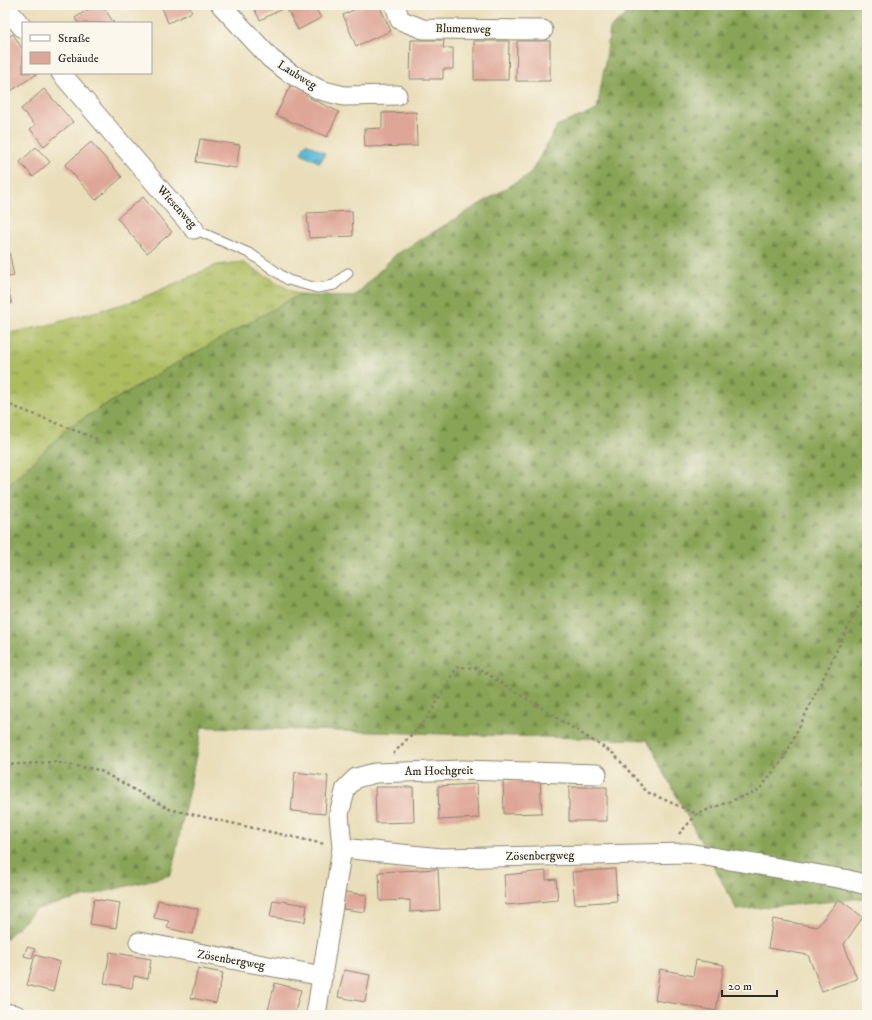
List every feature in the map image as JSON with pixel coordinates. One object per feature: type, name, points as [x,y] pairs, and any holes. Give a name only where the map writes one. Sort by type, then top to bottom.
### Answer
[{"type":"street","name":"Laubweg","points":[[221,5],[271,59],[291,74],[320,90],[344,96],[397,95]]},
{"type":"street","name":"Blumenweg","points":[[395,5],[400,20],[423,29],[543,30]]},
{"type":"street","points":[[7,7],[22,27]]},
{"type":"street","name":"Wiesenweg","points":[[63,74],[194,229]]},
{"type":"street","name":"Am Hochgreit","points":[[342,848],[339,814],[346,788],[356,778],[375,773],[462,770],[597,774]]},
{"type":"street","points":[[316,1015],[342,848]]},
{"type":"street","name":"Zösenbergweg","points":[[342,848],[441,858],[688,853],[844,879],[867,885]]},
{"type":"street","name":"Zösenbergweg","points":[[139,942],[323,976]]},
{"type":"street","points":[[5,1013],[16,1015]]},
{"type":"lane","name":"Wiesenweg","points":[[194,229],[251,254],[288,280],[317,288],[334,285],[348,273]]},
{"type":"path","points":[[5,402],[97,439]]},
{"type":"path","points":[[661,854],[697,814],[759,790],[772,774],[784,758],[861,601],[867,592]]},
{"type":"path","points":[[375,773],[428,717],[456,667],[478,668],[614,754],[647,792],[697,814]]},
{"type":"path","points":[[5,765],[55,762],[99,770],[169,809],[342,848]]},
{"type":"green space","points":[[620,5],[867,5],[867,898],[737,910],[647,740],[202,727],[171,875],[36,909],[5,940],[5,489],[69,427],[166,369],[299,295],[354,297],[395,255],[530,174],[558,125],[597,110],[610,28],[626,15]]},
{"type":"green space","points":[[242,262],[299,295],[166,369],[69,427],[5,489],[5,334],[44,326],[137,300],[217,265]]},
{"type":"water","points":[[306,143],[325,153],[320,163],[301,153]]},
{"type":"building","points":[[95,5],[102,5],[113,22],[77,22],[75,18]]},
{"type":"building","points":[[161,5],[189,5],[192,12],[168,23]]},
{"type":"building","points":[[252,5],[314,5],[321,18],[298,30],[286,7],[260,20]]},
{"type":"building","points":[[356,5],[379,5],[391,31],[356,46],[343,15],[358,8]]},
{"type":"building","points":[[13,34],[22,48],[22,74],[36,74],[11,91],[5,82],[5,39]]},
{"type":"building","points":[[411,40],[444,40],[443,48],[453,48],[453,69],[443,69],[443,79],[410,79]]},
{"type":"building","points":[[474,41],[509,41],[508,80],[474,80]]},
{"type":"building","points":[[517,41],[550,41],[550,81],[516,81]]},
{"type":"building","points":[[291,84],[312,94],[310,98],[339,112],[327,137],[276,115]]},
{"type":"building","points":[[44,89],[73,122],[44,146],[30,129],[35,125],[21,109]]},
{"type":"building","points":[[416,112],[417,146],[365,147],[364,129],[382,128],[382,113]]},
{"type":"building","points":[[200,139],[240,145],[236,168],[196,162]]},
{"type":"building","points":[[91,142],[122,177],[96,200],[65,165]]},
{"type":"building","points":[[36,147],[50,162],[33,177],[20,162]]},
{"type":"building","points":[[143,197],[172,232],[147,253],[117,218]]},
{"type":"building","points":[[352,211],[353,236],[309,238],[307,213]]},
{"type":"building","points":[[8,246],[14,276],[5,278],[5,247]]},
{"type":"building","points":[[5,278],[12,304],[5,305]]},
{"type":"building","points":[[295,772],[328,776],[325,814],[291,811]]},
{"type":"building","points":[[540,780],[542,813],[504,814],[503,781]]},
{"type":"building","points":[[477,784],[479,818],[439,820],[438,786]]},
{"type":"building","points":[[375,787],[413,787],[414,822],[376,823]]},
{"type":"building","points":[[569,787],[607,787],[607,821],[569,821]]},
{"type":"building","points":[[438,869],[440,910],[410,912],[410,900],[380,901],[379,872]]},
{"type":"building","points":[[615,869],[617,901],[575,904],[572,872]]},
{"type":"building","points":[[546,871],[546,880],[556,879],[558,900],[506,905],[504,875]]},
{"type":"building","points":[[345,892],[367,895],[365,912],[343,909]]},
{"type":"building","points":[[94,899],[120,903],[116,928],[90,924]]},
{"type":"building","points":[[839,899],[863,917],[844,944],[857,979],[822,991],[808,955],[768,948],[773,919],[817,927]]},
{"type":"building","points":[[158,900],[198,909],[193,934],[167,928],[169,921],[154,918]]},
{"type":"building","points":[[273,900],[307,905],[305,922],[270,917]]},
{"type":"building","points":[[27,947],[35,949],[32,958],[24,956]]},
{"type":"building","points":[[110,952],[151,959],[148,979],[134,976],[132,988],[104,983]]},
{"type":"building","points":[[35,955],[60,962],[53,992],[27,985]]},
{"type":"building","points":[[696,960],[724,965],[716,1011],[655,1000],[660,969],[693,976]]},
{"type":"building","points":[[198,968],[223,973],[216,1003],[191,998]]},
{"type":"building","points":[[344,970],[370,975],[365,1002],[338,997]]},
{"type":"building","points":[[275,983],[301,990],[294,1015],[267,1014]]}]
